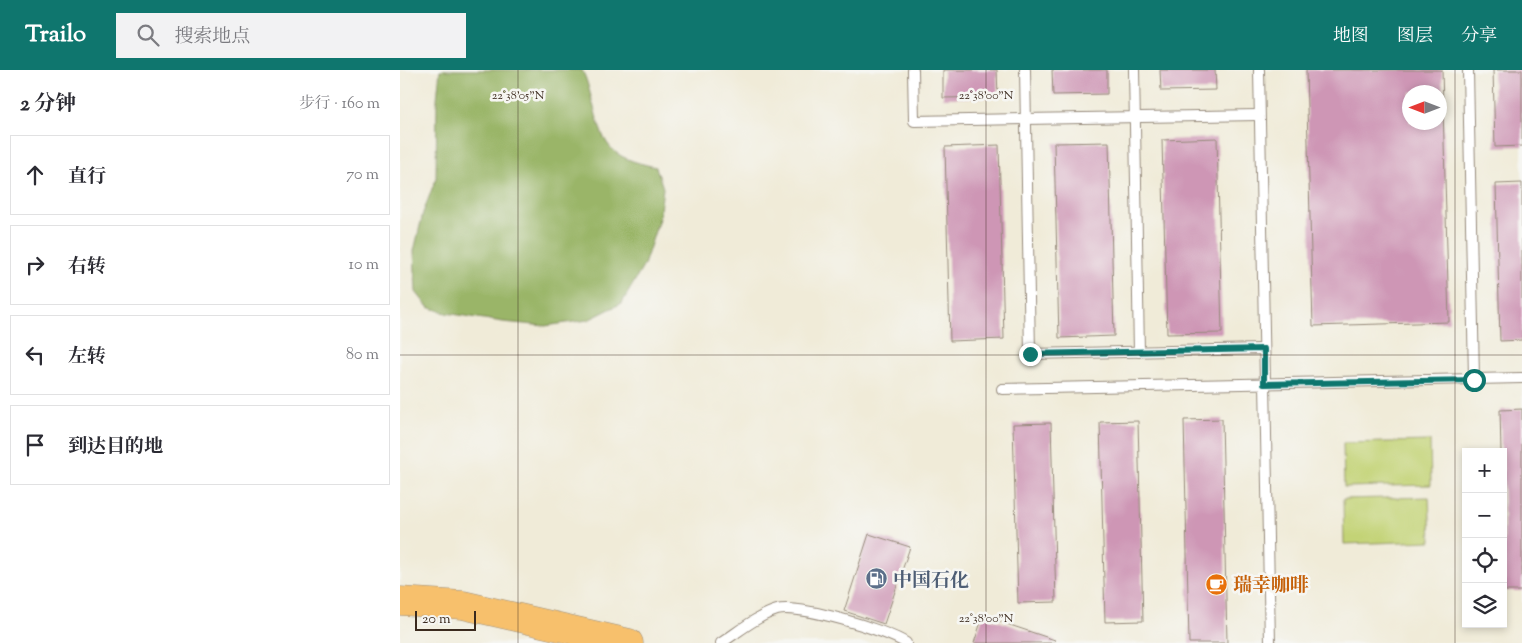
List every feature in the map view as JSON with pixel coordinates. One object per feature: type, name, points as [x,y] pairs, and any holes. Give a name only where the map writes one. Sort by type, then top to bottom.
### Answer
[{"type":"main road","points":[[400,601],[463,605],[630,643]]},
{"type":"lane","points":[[913,70],[914,122],[1259,115]]},
{"type":"lane","points":[[1025,70],[1030,354],[1264,349]]},
{"type":"lane","points":[[1134,70],[1139,352]]},
{"type":"lane","points":[[1258,70],[1270,643]]},
{"type":"lane","points":[[1468,70],[1474,380]]},
{"type":"lane","points":[[1002,388],[1522,378]]},
{"type":"lane","points":[[721,643],[778,610],[799,609],[824,614],[906,643]]},
{"type":"green space","points":[[440,70],[582,70],[587,81],[600,128],[610,147],[617,154],[627,159],[656,167],[663,188],[659,219],[644,265],[622,303],[588,320],[545,326],[503,322],[446,313],[428,307],[416,292],[414,251],[423,213],[436,178],[437,99]]},
{"type":"green space","points":[[1430,441],[1431,485],[1344,487],[1343,443]]},
{"type":"green space","points":[[1429,497],[1431,541],[1344,544],[1343,499]]},
{"type":"building","points":[[943,70],[997,70],[998,97],[943,98]]},
{"type":"building","points":[[1052,70],[1107,70],[1107,94],[1053,95]]},
{"type":"building","points":[[1160,70],[1215,70],[1216,90],[1161,91]]},
{"type":"building","points":[[1306,70],[1442,70],[1442,85],[1402,85],[1402,130],[1444,130],[1449,322],[1313,326]]},
{"type":"building","points":[[1493,70],[1522,70],[1522,146],[1495,147]]},
{"type":"building","points":[[1217,138],[1222,333],[1167,334],[1162,140]]},
{"type":"building","points":[[1109,142],[1114,336],[1059,338],[1054,143]]},
{"type":"building","points":[[999,145],[1004,339],[950,341],[945,147]]},
{"type":"building","points":[[1522,183],[1522,340],[1500,341],[1496,184]]},
{"type":"building","points":[[1522,409],[1522,591],[1507,591],[1507,448],[1501,448],[1500,410]]},
{"type":"building","points":[[1222,419],[1227,643],[1189,643],[1184,420]]},
{"type":"building","points":[[1138,421],[1143,621],[1105,622],[1100,422]]},
{"type":"building","points":[[1051,423],[1056,602],[1018,603],[1013,424]]},
{"type":"building","name":"中国石化","points":[[869,534],[910,547],[884,624],[844,611]]},
{"type":"building","points":[[983,616],[1055,640],[1054,643],[974,643]]},
{"type":"place","name":"中国石化","points":[[877,579]]},
{"type":"place","name":"瑞幸咖啡","points":[[1217,584]]},
{"type":"route","points":[[1030,354],[1264,349],[1264,384],[1474,380]]}]
